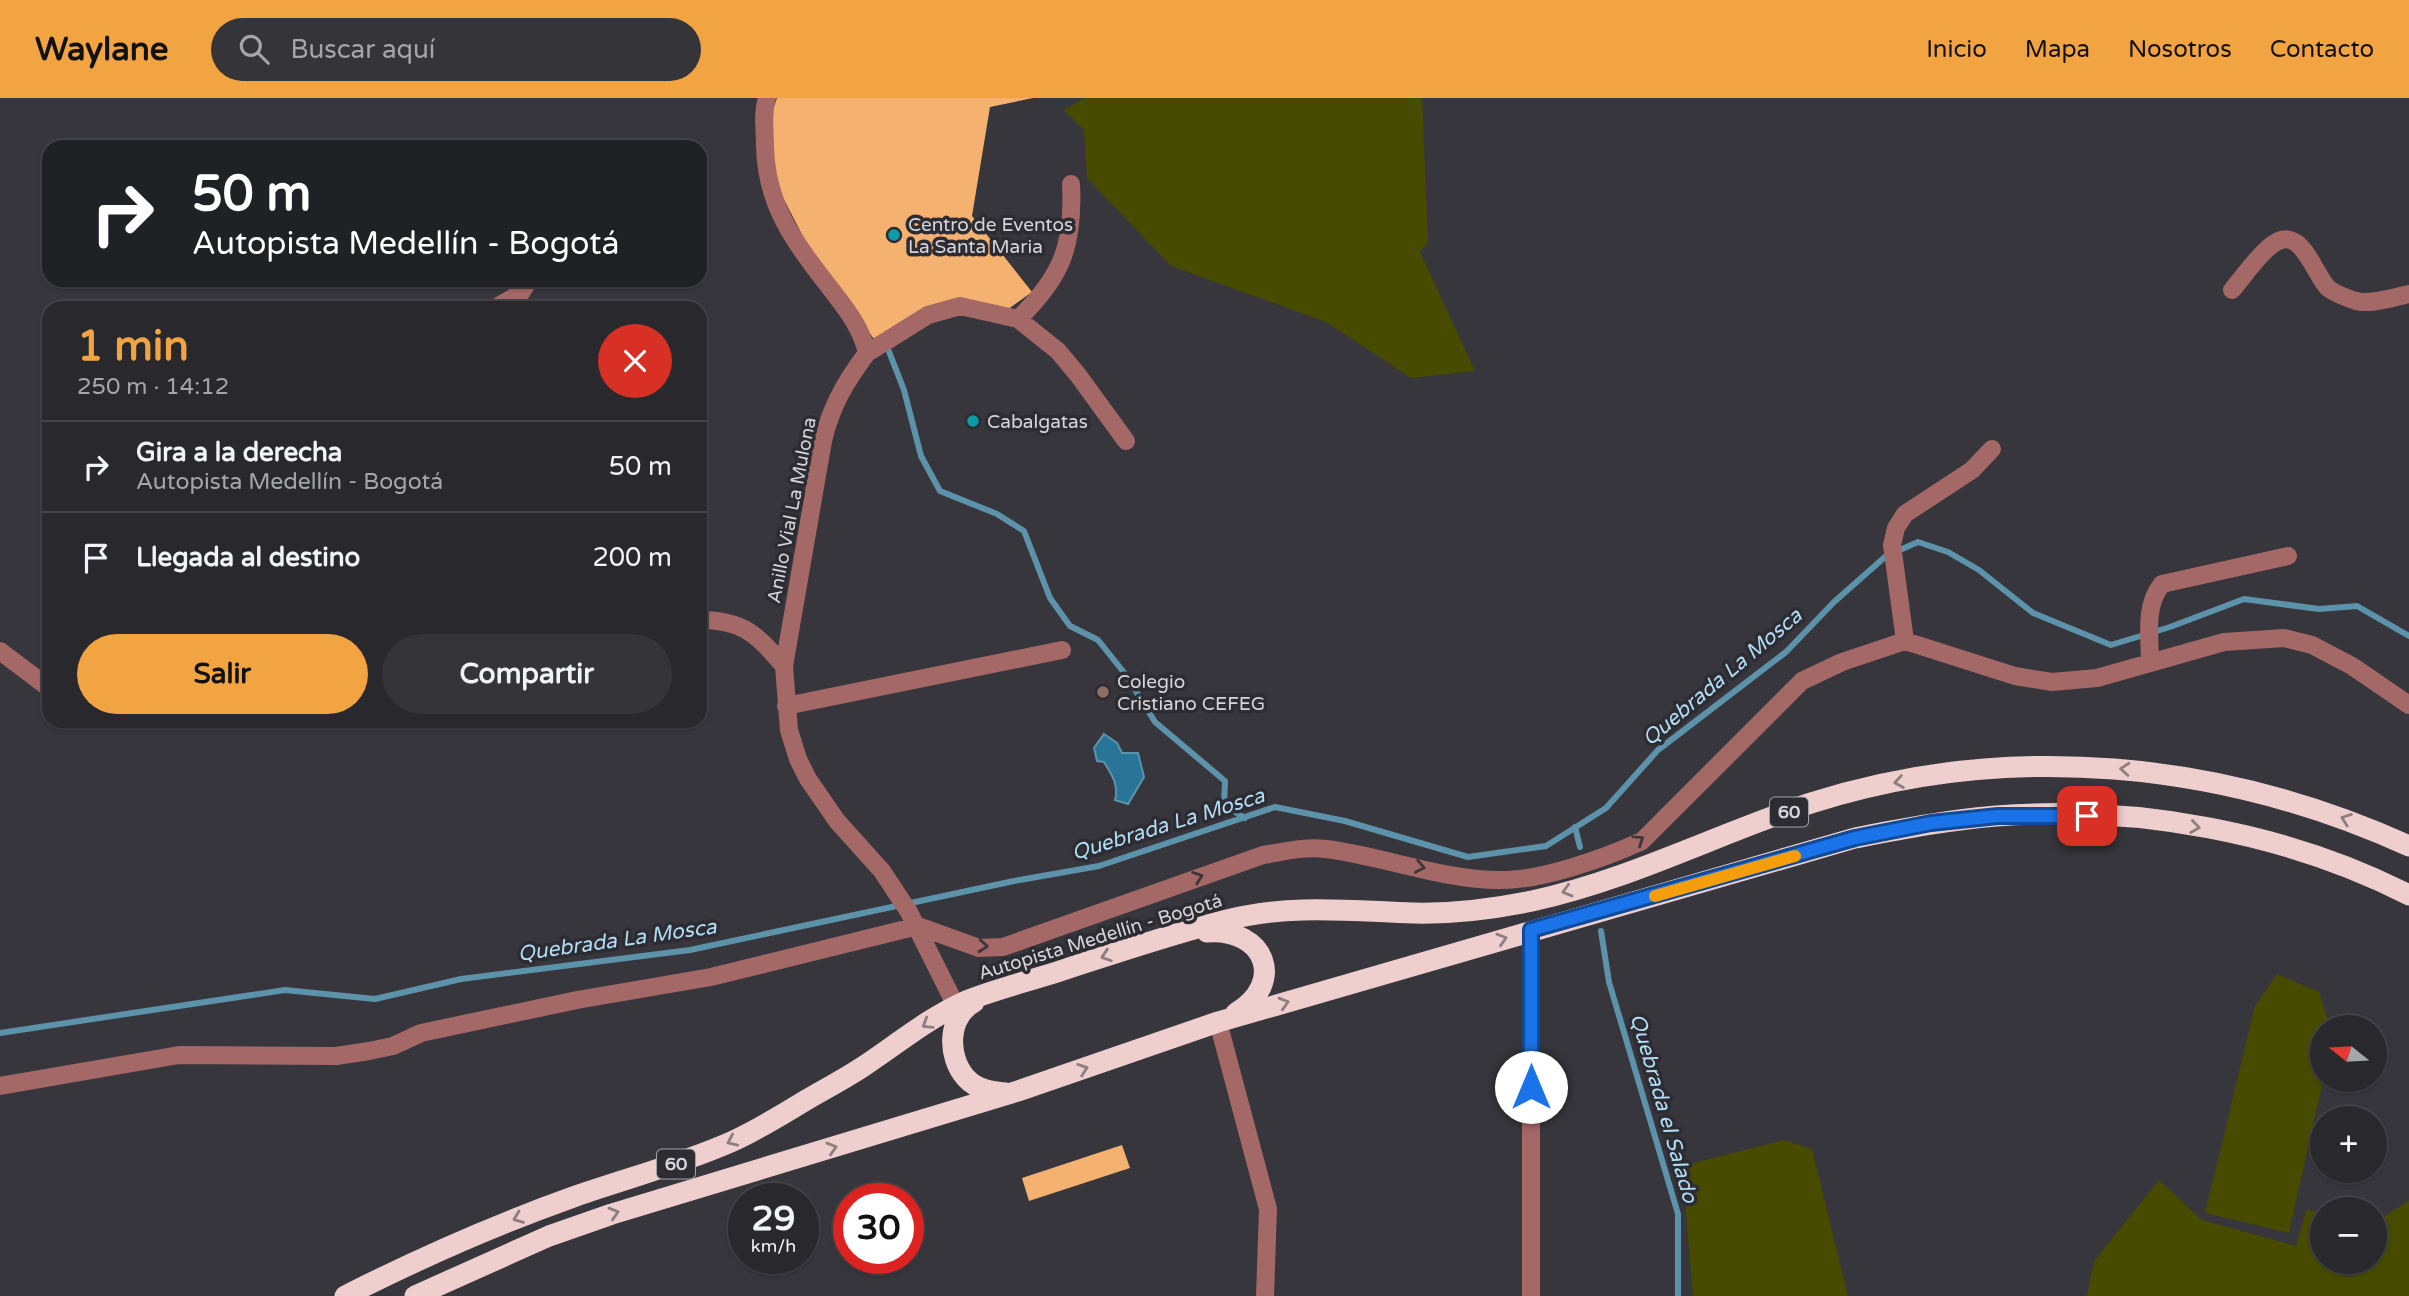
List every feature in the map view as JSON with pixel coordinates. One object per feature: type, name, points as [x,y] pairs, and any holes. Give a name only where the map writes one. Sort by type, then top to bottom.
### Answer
[{"type":"highway","name":"Autopista Medellín - Bogotá","points":[[345,1296],[427,1256],[513,1219],[677,1164],[734,1141],[855,1072],[956,1006],[1171,935],[1234,918],[1300,909],[1460,912],[1530,901],[1634,872],[1811,804],[1883,785],[1962,771],[2021,767],[2101,767],[2230,784],[2298,802],[2365,826],[2409,846]]},
{"type":"highway","name":"60","points":[[415,1296],[576,1226],[1018,1091],[1218,1022],[1855,838],[1931,823],[1998,816],[2062,814],[2138,819],[2209,829],[2270,843],[2327,861],[2409,895]]},
{"type":"highway","points":[[1171,935],[1228,931],[1241,936],[1256,948],[1264,970],[1262,984],[1254,1000],[1218,1022]]},
{"type":"highway","points":[[988,994],[969,1004],[956,1021],[951,1042],[955,1063],[967,1080],[985,1091],[1018,1091]]},
{"type":"street","points":[[761,102],[765,161],[772,198],[810,263],[859,329],[871,351]]},
{"type":"street","points":[[1071,184],[1069,238],[1057,274],[1040,299],[1018,320],[1058,351],[1079,375],[1126,441]]},
{"type":"street","points":[[2232,290],[2268,247],[2290,241],[2304,249],[2329,289],[2342,295],[2358,302],[2409,294]]},
{"type":"street","points":[[508,301],[522,293],[525,287]]},
{"type":"street","name":"Anillo Vial La Mulona","points":[[956,1006],[914,919],[882,871],[837,821],[808,779],[798,759],[786,706],[784,666],[827,423],[844,385],[871,351],[928,315],[960,306],[1018,320]]},
{"type":"street","points":[[1905,640],[1892,545],[1896,528],[1905,514],[1972,470],[1992,449]]},
{"type":"street","points":[[2150,663],[2149,619],[2152,596],[2162,584],[2288,556]]},
{"type":"street","points":[[707,620],[725,620],[743,627],[763,642],[784,666]]},
{"type":"street","points":[[0,1086],[179,1055],[336,1056],[369,1051],[393,1046],[421,1033],[577,1000],[710,977],[914,919],[979,947],[1003,947],[1263,855],[1297,849],[1324,849],[1478,879],[1515,880],[1552,872],[1619,852],[1642,841],[1802,681],[1842,662],[1905,640],[2015,677],[2052,682],[2097,678],[2224,642],[2284,638],[2312,645],[2352,666],[2409,705]]},
{"type":"street","points":[[786,706],[1062,650]]},
{"type":"street","points":[[0,651],[42,683]]},
{"type":"street","points":[[1531,930],[1531,1296]]},
{"type":"street","points":[[1218,1022],[1268,1209],[1265,1296]]},
{"type":"shaded area","points":[[1084,98],[1422,98],[1428,243],[1420,252],[1475,371],[1411,378],[1326,322],[1171,266],[1087,178],[1084,130],[1064,110]]},
{"type":"shaded area","points":[[2277,974],[2319,992],[2326,1015],[2310,1015],[2310,1092],[2320,1092],[2317,1106],[2310,1106],[2310,1138],[2289,1233],[2205,1213],[2255,1006]]},
{"type":"shaded area","points":[[1784,1140],[1812,1149],[1848,1296],[1693,1296],[1682,1166]]},
{"type":"shaded area","points":[[2159,1180],[2202,1220],[2296,1246],[2307,1209],[2310,1210],[2310,1274],[2387,1274],[2387,1215],[2409,1200],[2409,1296],[2087,1296],[2094,1261]]},
{"type":"water","points":[[1104,734],[1117,743],[1122,753],[1138,753],[1144,777],[1128,804],[1115,800],[1116,790],[1112,776],[1104,762],[1097,761],[1094,748]]},
{"type":"building","name":"Centro de Eventos La Santa Maria","points":[[777,98],[1033,98],[990,107],[972,216],[1032,292],[1007,310],[958,299],[874,339],[812,254],[776,184],[771,116]]},
{"type":"building","points":[[1122,1145],[1130,1168],[1029,1201],[1022,1178]]},
{"type":"waterway","points":[[886,344],[904,390],[921,456],[940,491],[997,514],[1024,531],[1050,598],[1070,626],[1098,640],[1126,675],[1155,722],[1225,781],[1224,805],[1245,818]]},
{"type":"waterway","name":"Quebrada La Mosca","points":[[0,1033],[285,990],[375,999],[461,979],[690,950],[1014,881],[1099,866],[1275,807],[1345,821],[1468,857],[1546,846],[1606,808],[1658,750],[1786,652],[1834,602],[1886,556],[1918,542],[1948,552],[1979,570],[2033,613],[2111,645],[2170,627],[2244,599],[2319,609],[2357,606],[2409,636]]},
{"type":"waterway","name":"Quebrada el Salado","points":[[1575,827],[1580,847]]},
{"type":"waterway","name":"Quebrada el Salado","points":[[1601,931],[1609,982],[1678,1214],[1678,1296]]},
{"type":"slow traffic","points":[[1655,896],[1795,856]]},
{"type":"place","name":"Centro de Eventos La Santa Maria","points":[[894,235]]},
{"type":"place","name":"Cabalgatas","points":[[973,421]]},
{"type":"place","name":"Colegio Cristiano CEFEG","points":[[1103,692]]},
{"type":"route","points":[[1531,1087],[1531,930],[1766,866],[1855,838],[1931,823],[1998,816],[2087,816]]}]
